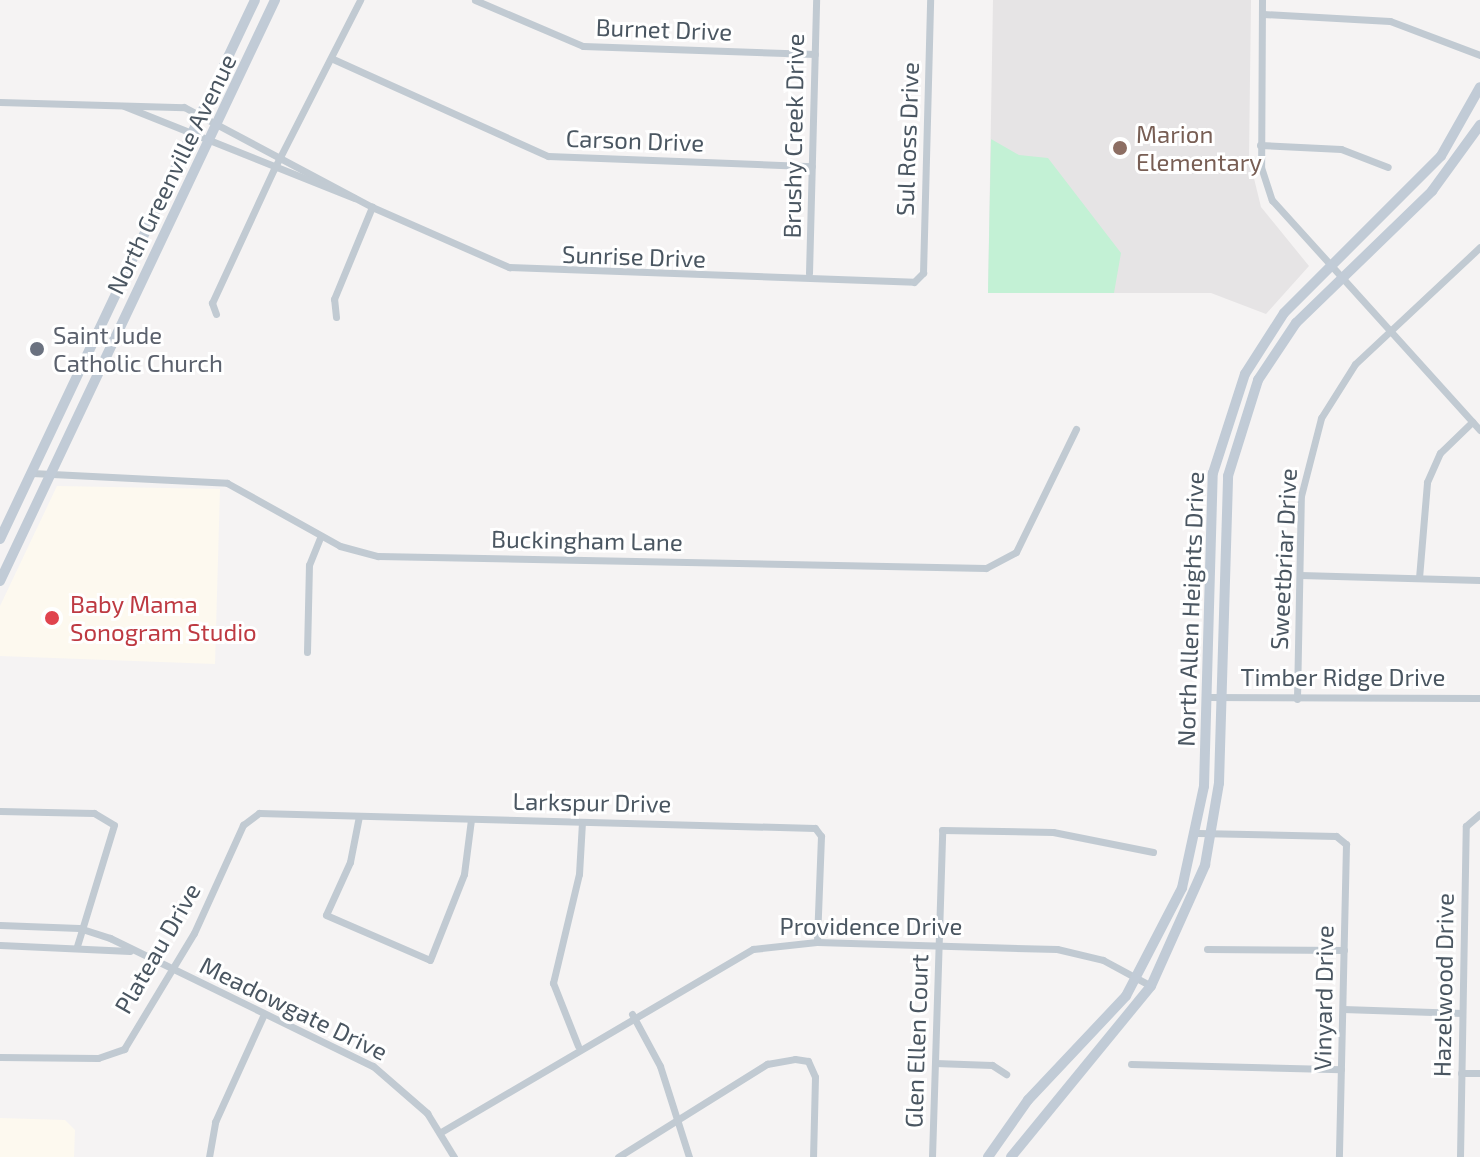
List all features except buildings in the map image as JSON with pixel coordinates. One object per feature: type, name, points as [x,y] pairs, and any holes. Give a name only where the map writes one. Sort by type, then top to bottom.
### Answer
[{"type":"main road","name":"North Greenville Avenue","points":[[0,539],[255,0]]},
{"type":"main road","name":"North Greenville Avenue","points":[[0,581],[211,141],[275,0]]},
{"type":"main road","name":"North Allen Heights Drive","points":[[988,1157],[1028,1100],[1139,977],[1171,917],[1198,833],[1209,509],[1219,441],[1265,339],[1328,268],[1431,168],[1480,87]]},
{"type":"main road","name":"North Allen Heights Drive","points":[[1011,1157],[1151,986],[1185,923],[1213,834],[1221,697],[1225,512],[1234,443],[1277,347],[1338,279],[1432,191],[1480,125]]},
{"type":"main road","points":[[129,264],[147,271]]},
{"type":"street","points":[[216,314],[212,303],[280,155],[333,59],[360,0]]},
{"type":"street","name":"Burnet Drive","points":[[475,0],[583,46],[815,54]]},
{"type":"street","name":"Brushy Creek Drive","points":[[809,273],[816,0]]},
{"type":"street","name":"Sul Ross Drive","points":[[920,279],[930,0]]},
{"type":"street","points":[[1262,0],[1260,145],[1272,200],[1328,268],[1480,430]]},
{"type":"street","points":[[1263,14],[1390,21],[1480,55]]},
{"type":"street","name":"Carson Drive","points":[[333,59],[548,156],[812,166]]},
{"type":"street","name":"Sunrise Drive","points":[[0,102],[122,106],[154,101],[202,116],[280,155],[372,207],[478,257],[536,272],[789,280],[809,273],[825,280],[920,279]]},
{"type":"street","name":"Sunrise Drive","points":[[122,106],[274,169],[359,200]]},
{"type":"street","points":[[1260,145],[1341,149],[1388,167]]},
{"type":"street","points":[[336,317],[334,299],[372,207]]},
{"type":"street","name":"Sweetbriar Drive","points":[[1297,699],[1300,575],[1311,444],[1336,389],[1389,332],[1479,249]]},
{"type":"street","points":[[1419,578],[1427,482],[1440,453],[1472,422]]},
{"type":"street","name":"Buckingham Lane","points":[[32,473],[227,483],[349,550],[390,556],[986,568],[1016,552],[1076,429]]},
{"type":"street","points":[[307,652],[309,565],[321,536]]},
{"type":"street","points":[[1300,575],[1480,580]]},
{"type":"street","name":"Timber Ridge Drive","points":[[1205,697],[1480,698]]},
{"type":"street","points":[[0,811],[111,819],[114,837],[79,928],[77,946]]},
{"type":"street","name":"Hazelwood Drive","points":[[1460,1157],[1462,1013],[1476,815]]},
{"type":"street","name":"Larkspur Drive","points":[[251,816],[815,828],[821,831],[817,942]]},
{"type":"street","name":"Plateau Drive","points":[[0,1057],[118,1055],[169,969],[251,816]]},
{"type":"street","points":[[359,816],[350,862],[326,915],[430,960],[464,874],[471,819]]},
{"type":"street","points":[[578,1046],[553,983],[574,899],[582,822]]},
{"type":"street","name":"Glen Ellen Court","points":[[932,1157],[942,830],[1053,832],[1153,852]]},
{"type":"street","points":[[1198,833],[1213,834]]},
{"type":"street","name":"Vinyard Drive","points":[[1213,834],[1343,840],[1339,1157]]},
{"type":"street","name":"Meadowgate Drive","points":[[0,925],[79,928],[373,1066],[411,1095],[441,1132],[454,1157]]},
{"type":"street","name":"Providence Drive","points":[[441,1132],[632,1014],[753,949],[817,942],[1076,952],[1139,977],[1151,986]]},
{"type":"street","name":"Meadowgate Drive","points":[[0,945],[77,946],[130,951]]},
{"type":"street","points":[[1207,949],[1344,950]]},
{"type":"street","points":[[1343,1009],[1462,1013]]},
{"type":"street","points":[[209,1157],[215,1122],[264,1014]]},
{"type":"street","points":[[632,1014],[679,1119],[689,1157]]},
{"type":"street","points":[[618,1157],[767,1064],[808,1061],[815,1077],[813,1157]]},
{"type":"street","points":[[935,1063],[992,1065],[1006,1074]]},
{"type":"street","points":[[1131,1064],[1341,1069]]},
{"type":"street","points":[[1461,1073],[1480,1073]]},
{"type":"shaded area","name":"Marion Elementary","points":[[993,0],[1251,0],[1249,158],[1261,207],[1309,266],[1266,314],[1211,293],[988,293]]},
{"type":"shaded area","points":[[57,486],[220,489],[215,664],[0,656],[0,606]]},
{"type":"shaded area","points":[[0,1118],[65,1120],[75,1130],[74,1157],[0,1157]]},
{"type":"green space","points":[[991,139],[1019,155],[1048,158],[1121,253],[1114,293],[988,293]]},
{"type":"place","name":"Marion Elementary","points":[[1120,148]]},
{"type":"place","name":"Saint Jude Catholic Church","points":[[37,349]]},
{"type":"place","name":"Baby Mama Sonogram Studio","points":[[52,618]]}]
